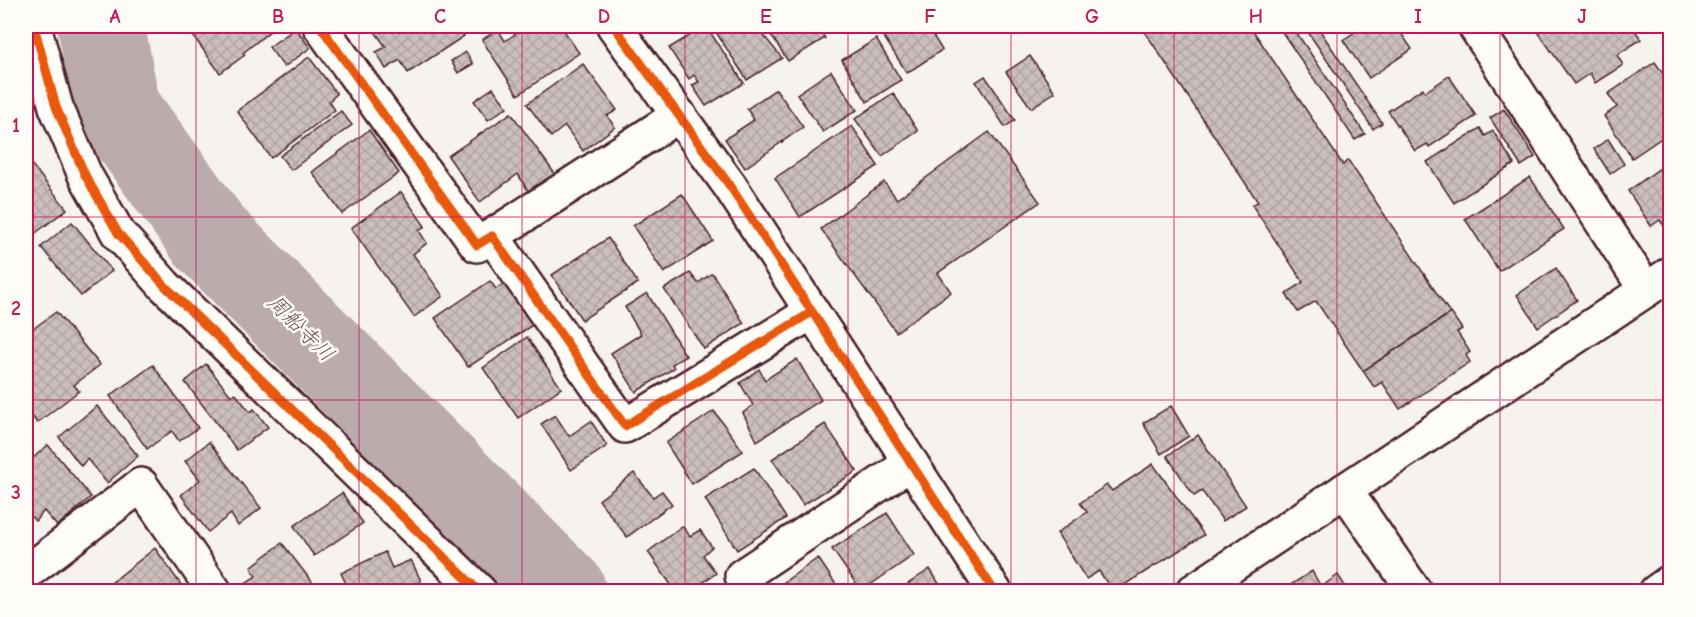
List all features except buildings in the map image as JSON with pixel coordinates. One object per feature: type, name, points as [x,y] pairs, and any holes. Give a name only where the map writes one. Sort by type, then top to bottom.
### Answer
[{"type":"street","points":[[34,26],[56,107],[85,175],[118,233],[165,285],[480,591]]},
{"type":"street","points":[[320,26],[477,245],[678,115]]},
{"type":"street","points":[[614,26],[730,186],[995,591]]},
{"type":"street","points":[[1191,591],[1658,282],[1475,26]]},
{"type":"street","points":[[492,236],[625,426],[812,312]]},
{"type":"street","points":[[742,576],[911,463]]},
{"type":"street","points":[[26,573],[141,485],[215,591]]},
{"type":"street","points":[[1345,490],[1415,591]]},
{"type":"street","points":[[1656,591],[1671,582]]},
{"type":"waterway","name":"周船寺川","points":[[101,26],[117,109],[210,237],[563,592]]},
{"type":"cycle path","points":[[34,26],[56,107],[85,175],[118,233],[165,286],[480,592]]},
{"type":"cycle path","points":[[320,26],[477,245],[492,236],[625,426],[812,312]]},
{"type":"cycle path","points":[[614,26],[730,186],[995,592]]}]
